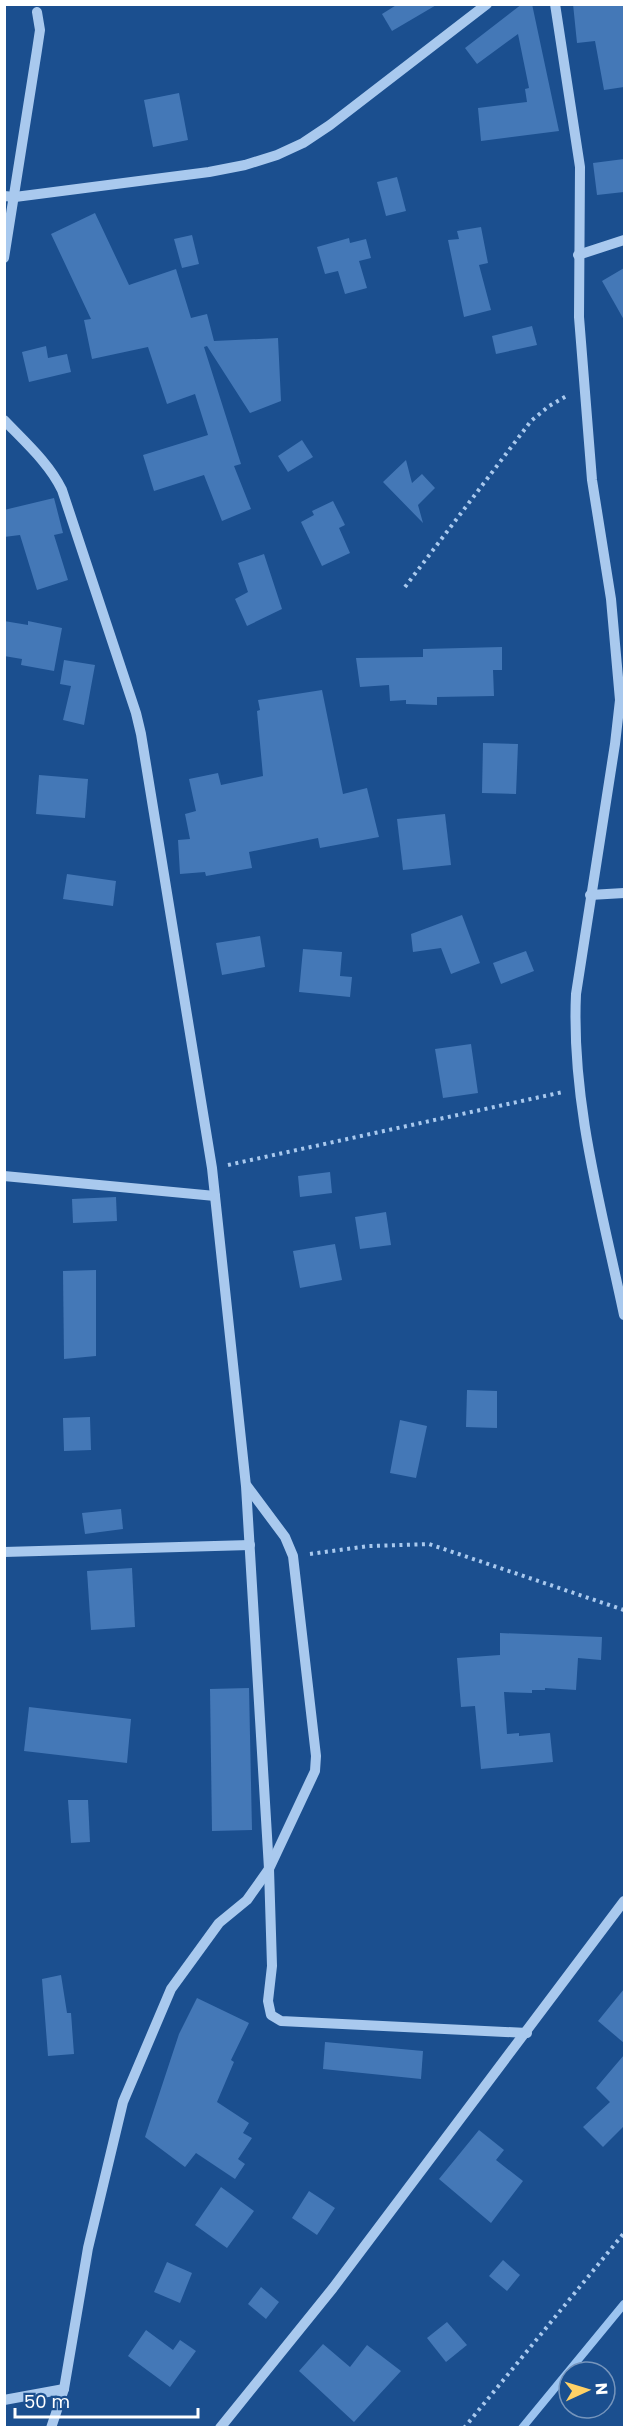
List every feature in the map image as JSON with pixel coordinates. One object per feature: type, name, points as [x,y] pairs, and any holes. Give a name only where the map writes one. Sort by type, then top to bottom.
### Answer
[{"type":"street","points":[[10,197],[209,172],[277,155],[303,143],[330,125],[487,4]]},
{"type":"street","points":[[555,4],[580,167],[579,317],[584,385],[596,514],[615,630],[620,700],[576,994],[579,1089],[624,1316]]},
{"type":"street","points":[[4,258],[10,197],[38,50],[40,30],[37,12]]},
{"type":"street","points":[[578,255],[624,240]]},
{"type":"street","points":[[4,420],[50,468],[62,490],[136,713],[212,1168],[246,1486],[269,1869],[272,1966],[268,2001],[271,2015],[281,2021],[527,2033]]},
{"type":"street","points":[[590,895],[624,892]]},
{"type":"street","points":[[4,1176],[215,1196]]},
{"type":"street","points":[[51,2427],[64,2389],[88,2248],[123,2102],[171,1989],[219,1923],[247,1900],[269,1869],[315,1771],[316,1756],[293,1556],[285,1537],[246,1486]]},
{"type":"street","points":[[4,1552],[250,1545]]},
{"type":"street","points":[[220,2427],[333,2288],[527,2033],[624,1901]]},
{"type":"street","points":[[4,2400],[64,2389]]},
{"type":"path","points":[[405,587],[536,416],[584,385]]},
{"type":"path","points":[[212,1168],[579,1089]]},
{"type":"path","points":[[293,1556],[369,1546],[429,1544],[624,1610]]},
{"type":"path","points":[[464,2427],[624,2233]]},
{"type":"building","points":[[398,4],[438,4],[392,31],[382,14]]},
{"type":"building","points":[[522,4],[532,4],[559,131],[481,141],[478,108],[527,102],[525,89],[529,88],[518,34],[477,64],[465,48]]},
{"type":"building","points":[[573,4],[624,4],[624,87],[604,90],[595,41],[577,43]]},
{"type":"building","points":[[179,93],[188,140],[153,147],[144,100]]},
{"type":"building","points":[[624,159],[624,192],[597,195],[593,163]]},
{"type":"building","points":[[397,177],[406,211],[386,216],[377,182]]},
{"type":"building","points":[[95,213],[129,285],[176,269],[191,318],[207,314],[214,341],[278,338],[281,401],[250,413],[207,346],[204,347],[241,464],[234,466],[251,509],[222,521],[204,475],[154,491],[143,455],[208,435],[195,394],[167,404],[148,347],[92,359],[84,320],[91,319],[51,234]]},
{"type":"building","points":[[481,227],[488,263],[479,265],[491,310],[464,317],[448,240],[459,239],[457,231]]},
{"type":"building","points":[[192,235],[199,264],[182,268],[174,239]]},
{"type":"building","points":[[349,238],[350,243],[366,239],[371,258],[359,261],[367,288],[345,294],[338,271],[325,274],[317,247]]},
{"type":"building","points":[[624,268],[624,320],[602,281]]},
{"type":"building","points":[[532,326],[537,345],[496,354],[492,336]]},
{"type":"building","points":[[46,346],[48,358],[67,354],[71,372],[29,382],[22,352]]},
{"type":"building","points":[[302,440],[313,457],[288,472],[278,456]]},
{"type":"building","points":[[406,460],[412,483],[422,474],[435,488],[418,505],[423,523],[383,482]]},
{"type":"building","points":[[54,498],[63,533],[54,535],[68,580],[37,590],[20,535],[4,537],[4,510]]},
{"type":"building","points":[[333,501],[345,525],[339,528],[350,553],[322,566],[301,522],[314,515],[312,511]]},
{"type":"building","points":[[264,554],[282,609],[247,626],[235,599],[248,592],[238,563]]},
{"type":"building","points":[[4,621],[28,625],[28,621],[62,628],[54,671],[21,665],[22,659],[4,656]]},
{"type":"building","points":[[502,647],[502,670],[493,670],[494,696],[437,697],[437,705],[406,704],[406,700],[390,701],[389,685],[360,687],[356,658],[423,657],[423,649]]},
{"type":"building","points":[[64,660],[95,665],[84,725],[63,720],[71,686],[60,684]]},
{"type":"building","points":[[322,690],[343,794],[367,788],[379,837],[320,848],[318,838],[249,852],[252,868],[206,876],[205,872],[180,874],[178,840],[190,839],[185,814],[196,811],[189,779],[218,773],[221,785],[263,776],[258,700]]},
{"type":"building","points":[[483,743],[518,744],[516,794],[482,793]]},
{"type":"building","points":[[39,775],[88,779],[85,818],[36,814]]},
{"type":"building","points":[[445,814],[451,865],[403,870],[397,819]]},
{"type":"building","points":[[67,874],[116,881],[113,906],[63,899]]},
{"type":"building","points":[[462,915],[480,963],[451,974],[441,948],[413,952],[411,934]]},
{"type":"building","points":[[260,936],[265,967],[222,975],[216,943]]},
{"type":"building","points":[[303,949],[342,952],[340,976],[352,977],[350,997],[299,992]]},
{"type":"building","points":[[526,951],[534,971],[501,984],[493,963]]},
{"type":"building","points":[[471,1044],[478,1093],[443,1098],[435,1049]]},
{"type":"building","points":[[330,1172],[332,1193],[300,1197],[298,1176]]},
{"type":"building","points":[[116,1197],[117,1221],[73,1223],[72,1199]]},
{"type":"building","points":[[386,1212],[391,1245],[360,1249],[355,1217]]},
{"type":"building","points":[[335,1244],[342,1280],[300,1288],[293,1251]]},
{"type":"building","points":[[96,1270],[96,1356],[64,1359],[63,1271]]},
{"type":"building","points":[[467,1390],[497,1391],[497,1428],[466,1427]]},
{"type":"building","points":[[90,1417],[91,1450],[64,1451],[63,1418]]},
{"type":"building","points":[[400,1420],[427,1426],[416,1478],[390,1473]]},
{"type":"building","points":[[121,1509],[123,1529],[85,1534],[82,1513]]},
{"type":"building","points":[[132,1568],[135,1627],[91,1630],[87,1571]]},
{"type":"building","points":[[500,1633],[602,1637],[601,1660],[578,1658],[576,1690],[545,1688],[545,1690],[532,1690],[532,1693],[504,1692],[507,1734],[519,1733],[519,1736],[550,1733],[553,1762],[481,1769],[475,1706],[461,1707],[457,1658],[500,1655]]},
{"type":"building","points":[[249,1688],[252,1830],[212,1831],[210,1689]]},
{"type":"building","points":[[29,1707],[131,1719],[127,1763],[24,1751]]},
{"type":"building","points":[[68,1800],[88,1800],[90,1842],[71,1843]]},
{"type":"building","points":[[61,1975],[67,2013],[71,2013],[74,2054],[48,2056],[42,1979]]},
{"type":"building","points":[[624,1989],[624,2043],[598,2021]]},
{"type":"building","points":[[197,1998],[249,2023],[231,2060],[234,2062],[217,2102],[249,2123],[243,2133],[252,2138],[238,2159],[245,2164],[235,2179],[196,2153],[185,2167],[145,2137],[179,2034]]},
{"type":"building","points":[[325,2042],[423,2051],[421,2079],[323,2069]]},
{"type":"building","points":[[624,2055],[624,2126],[603,2147],[583,2127],[610,2102],[596,2088]]},
{"type":"building","points":[[479,2130],[504,2150],[496,2160],[523,2181],[491,2223],[439,2179]]},
{"type":"building","points":[[221,2187],[254,2211],[227,2248],[195,2225]]},
{"type":"building","points":[[309,2191],[335,2208],[317,2235],[292,2218]]},
{"type":"building","points":[[503,2260],[520,2275],[507,2291],[489,2276]]},
{"type":"building","points":[[167,2262],[192,2273],[180,2303],[154,2292]]},
{"type":"building","points":[[261,2287],[279,2302],[266,2319],[248,2304]]},
{"type":"building","points":[[447,2322],[467,2345],[446,2362],[427,2338]]},
{"type":"building","points":[[146,2330],[173,2350],[180,2340],[196,2351],[170,2387],[128,2356]]},
{"type":"building","points":[[323,2344],[350,2367],[367,2345],[401,2371],[354,2422],[299,2371]]},
{"type":"waterway","points":[[522,2428],[624,2304]]}]
